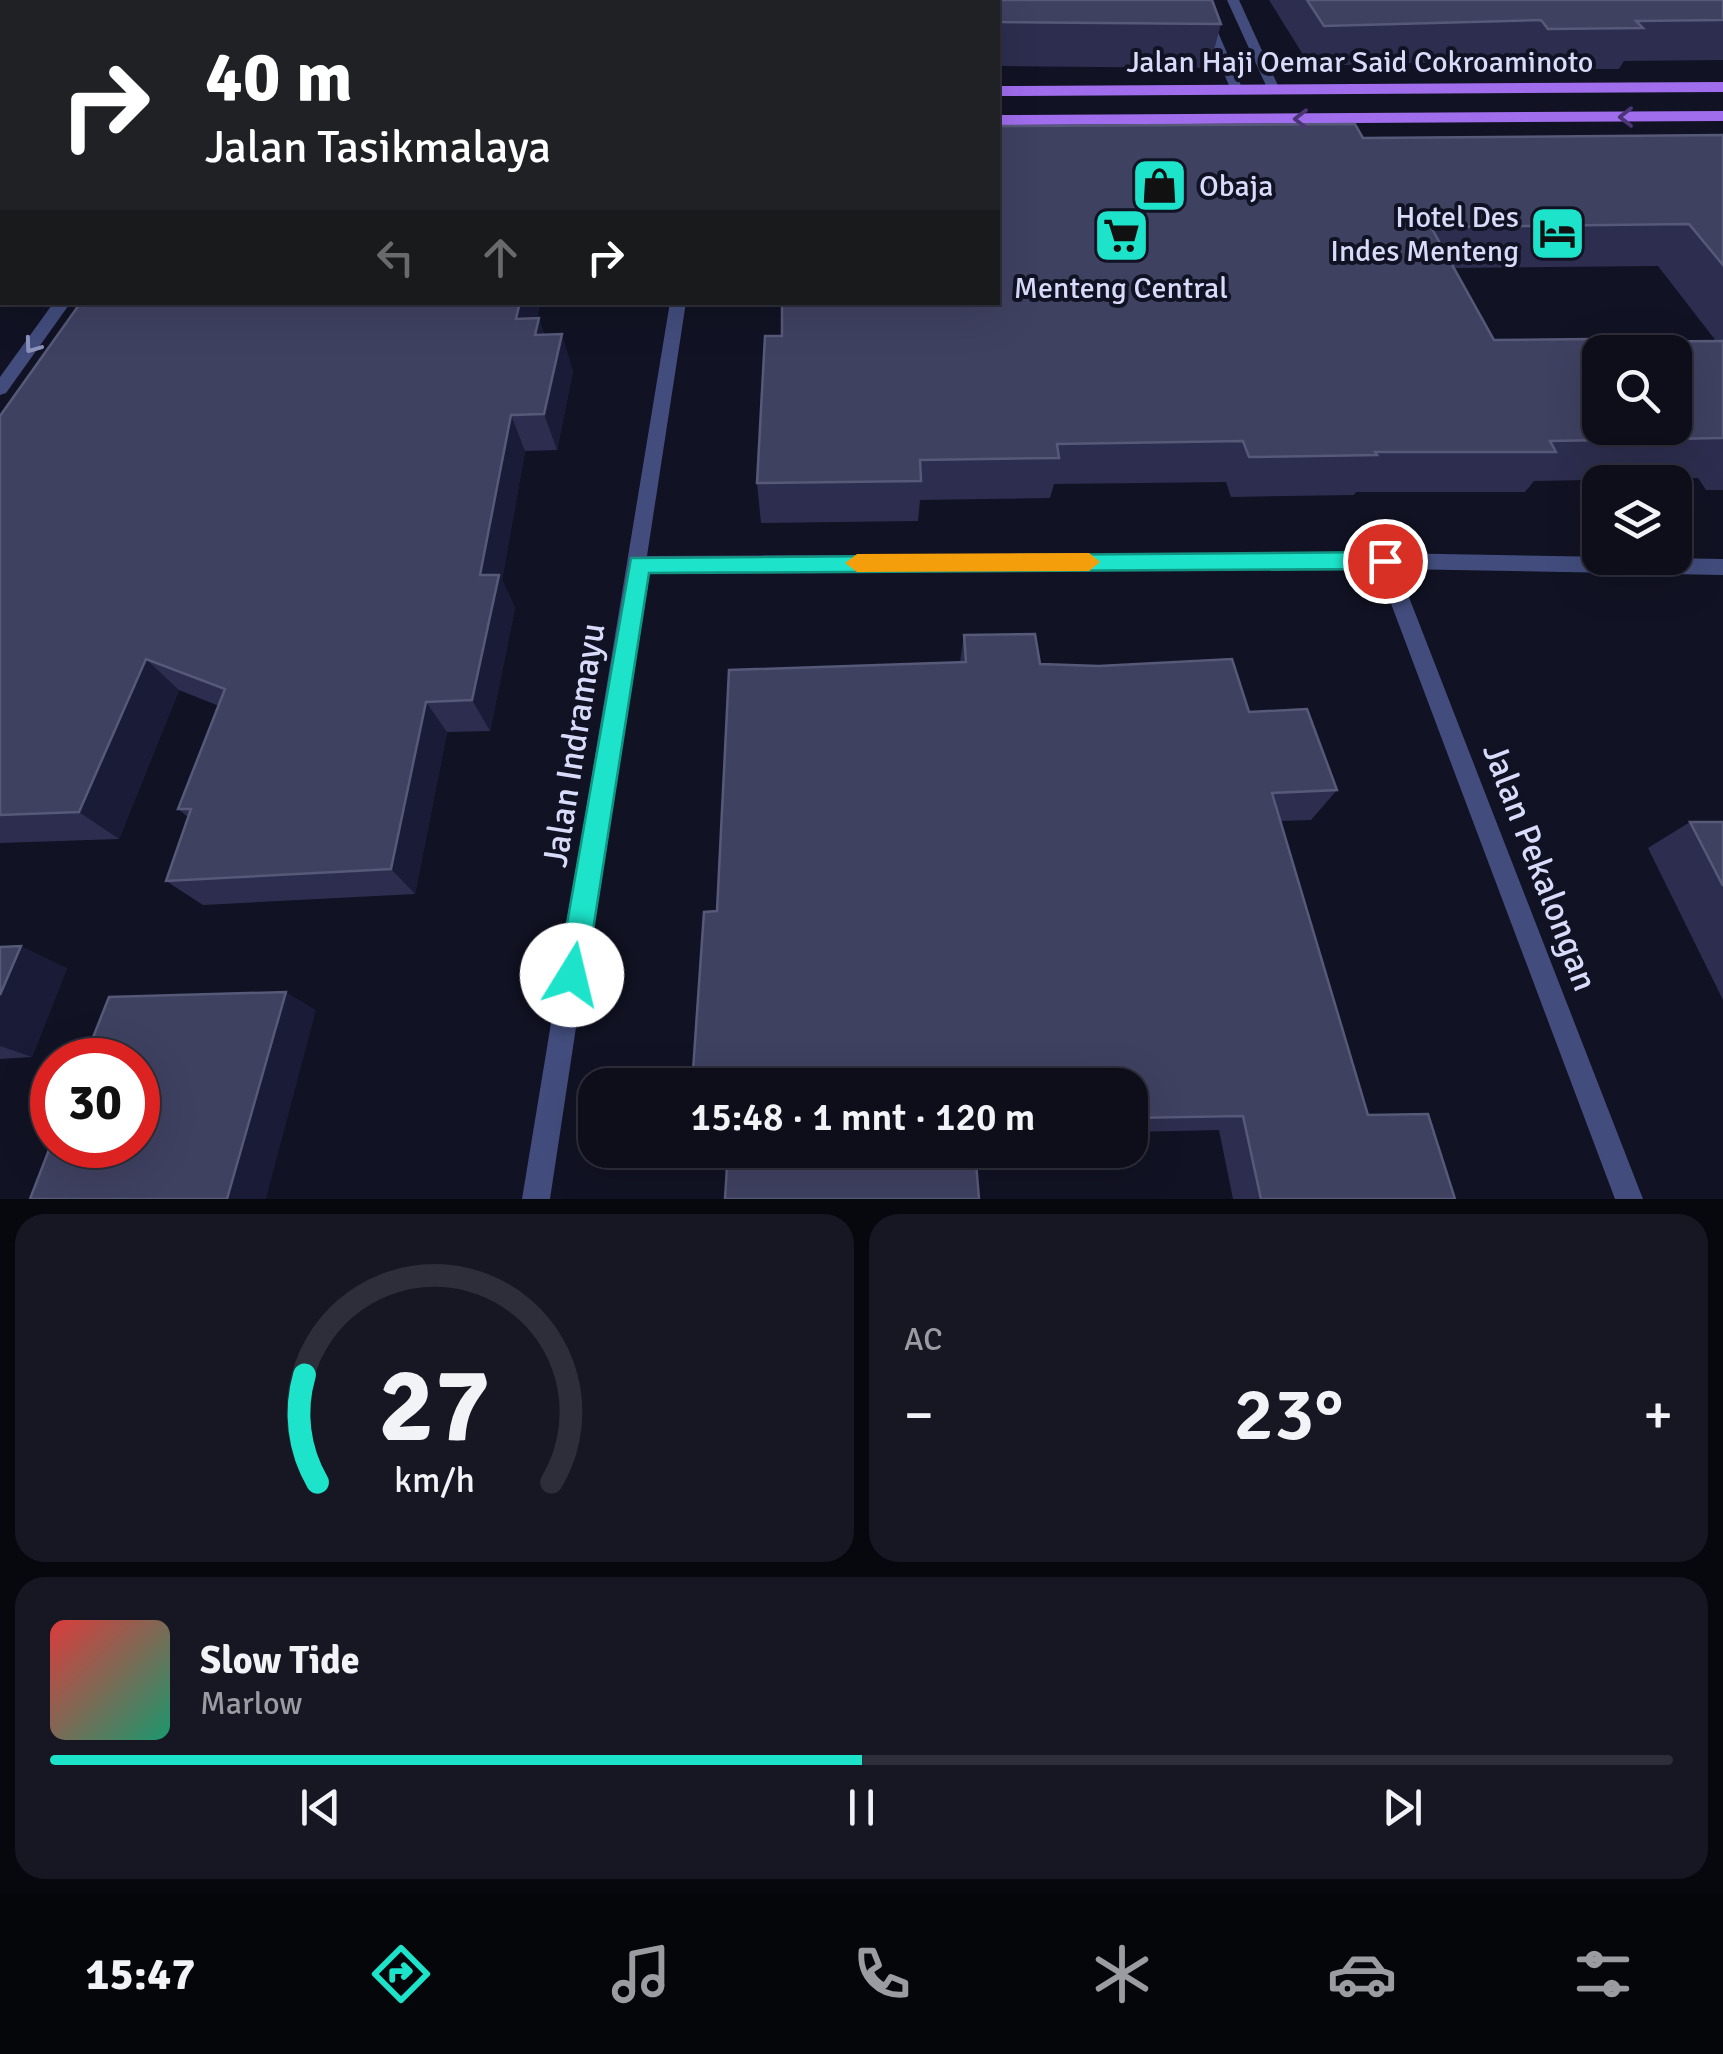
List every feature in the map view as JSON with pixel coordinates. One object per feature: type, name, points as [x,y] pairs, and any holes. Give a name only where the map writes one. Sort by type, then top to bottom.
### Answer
[{"type":"main road","name":"Jalan Haji Oemar Said Cokroaminoto","points":[[1000,91],[1723,87]]},
{"type":"main road","name":"Jalan Haji Oemar Said Cokroaminoto","points":[[1000,120],[1723,116]]},
{"type":"street","points":[[1198,0],[1237,90]]},
{"type":"street","points":[[1233,0],[1274,90]]},
{"type":"street","points":[[0,389],[62,305]]},
{"type":"street","name":"Jalan Indramayu","points":[[536,1199],[678,305]]},
{"type":"street","points":[[639,564],[1385,561],[1723,567]]},
{"type":"street","name":"Jalan Pekalongan","points":[[1385,561],[1630,1199]]},
{"type":"building","points":[[1000,0],[1212,0],[1221,24],[1000,22]]},
{"type":"building","points":[[1307,0],[1723,0],[1723,20],[1636,21],[1643,28],[1548,29],[1541,20],[1324,26]]},
{"type":"building","points":[[1355,124],[1363,138],[1723,135],[1723,265],[1689,224],[1431,227],[1494,340],[1582,339],[1582,440],[1550,441],[1556,452],[1249,457],[1243,441],[1057,444],[1059,458],[920,460],[921,481],[757,483],[765,336],[782,336],[782,305],[1000,305],[1000,126]]},
{"type":"building","points":[[79,305],[519,305],[516,319],[539,318],[535,335],[562,334],[544,414],[511,415],[480,575],[499,575],[472,700],[426,702],[391,869],[166,881],[191,809],[178,809],[225,689],[146,659],[79,812],[0,815],[0,416]]},
{"type":"building","points":[[1692,341],[1723,341],[1723,438],[1692,439]]},
{"type":"building","points":[[1035,634],[1040,664],[1099,666],[1232,659],[1249,712],[1307,709],[1337,790],[1272,793],[1368,1115],[1428,1114],[1455,1199],[1261,1199],[1243,1116],[1148,1118],[1148,1068],[693,1068],[704,912],[717,911],[729,670],[966,662],[964,635]]},
{"type":"building","points":[[1690,822],[1723,822],[1723,886]]},
{"type":"building","points":[[21,946],[0,995],[0,947]]},
{"type":"building","points":[[286,992],[227,1199],[30,1199],[42,1168],[160,1168],[160,1038],[93,1038],[109,997]]},
{"type":"building","points":[[727,1168],[976,1168],[979,1199],[725,1199]]},
{"type":"slow traffic","points":[[857,563],[1089,562]]},
{"type":"place","name":"Obaja","points":[[1160,186]]},
{"type":"place","name":"Hotel Des Indes Menteng","points":[[1558,234]]},
{"type":"place","name":"Menteng Central","points":[[1121,235]]},
{"type":"route","points":[[572,975],[639,564],[1385,561]]}]
